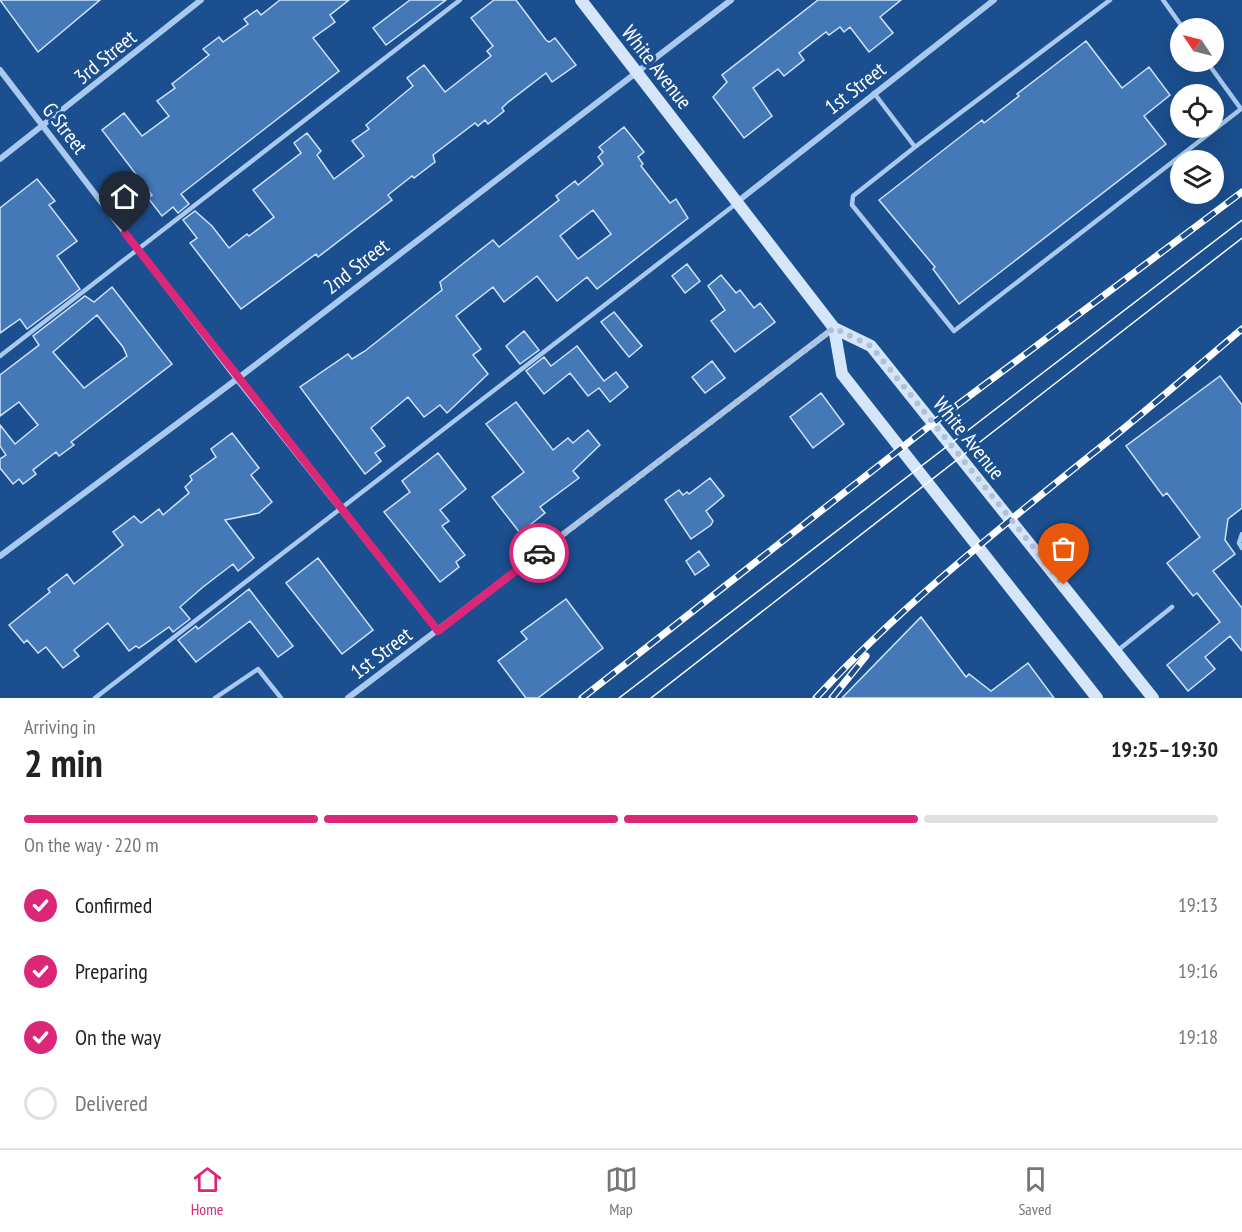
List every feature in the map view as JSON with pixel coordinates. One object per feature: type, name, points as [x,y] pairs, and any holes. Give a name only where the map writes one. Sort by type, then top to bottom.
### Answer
[{"type":"main road","name":"White Avenue","points":[[581,0],[834,328],[871,346],[1153,698]]},
{"type":"main road","name":"White Avenue","points":[[834,328],[842,374],[1097,698]]},
{"type":"street","name":"3rd Street","points":[[0,159],[44,127],[201,0]]},
{"type":"street","name":"2nd Street","points":[[0,556],[237,379],[635,71],[731,0]]},
{"type":"street","name":"1st Street","points":[[737,202],[994,0]]},
{"type":"street","name":"G Street","points":[[0,70],[237,379],[438,631]]},
{"type":"street","name":"1st Street","points":[[348,698],[834,328]]},
{"type":"lane","points":[[0,356],[139,251],[460,0]]},
{"type":"lane","points":[[1110,0],[853,196],[852,205],[954,331],[1241,109],[1214,72]]},
{"type":"lane","points":[[1163,0],[1176,18]]},
{"type":"lane","points":[[874,93],[915,147]]},
{"type":"lane","points":[[95,698],[737,202]]},
{"type":"lane","points":[[1242,534],[1239,543],[1242,549]]},
{"type":"lane","points":[[1117,651],[1172,607]]},
{"type":"lane","points":[[215,698],[251,671],[258,669],[281,698]]},
{"type":"building","points":[[0,0],[100,0],[38,52]]},
{"type":"building","points":[[280,0],[349,0],[330,15],[335,22],[313,38],[339,71],[181,194],[189,204],[178,213],[173,207],[162,216],[148,198],[152,195],[102,130],[124,113],[142,136],[169,116],[157,101],[175,88],[172,84],[209,55],[203,49],[219,37],[223,42],[248,24],[244,19],[257,10],[261,15]]},
{"type":"building","points":[[410,0],[446,0],[386,45],[373,28]]},
{"type":"building","points":[[494,0],[516,0],[546,40],[549,42],[555,38],[576,65],[552,82],[546,73],[507,103],[502,108],[504,111],[488,124],[485,120],[478,126],[475,123],[433,155],[435,162],[388,195],[392,200],[318,257],[316,254],[241,309],[190,243],[197,238],[183,220],[195,211],[212,226],[229,248],[247,234],[249,236],[274,217],[253,190],[301,153],[294,143],[307,133],[321,151],[317,155],[334,179],[364,156],[352,141],[369,129],[366,125],[413,86],[407,78],[424,65],[445,92],[491,56],[487,51],[493,46],[471,18]]},
{"type":"building","points":[[818,0],[901,0],[880,17],[893,33],[869,52],[850,27],[844,32],[840,27],[829,35],[826,32],[799,53],[804,60],[784,76],[778,69],[753,88],[772,116],[744,138],[713,97],[727,82],[722,75]]},
{"type":"building","points":[[1086,41],[1122,88],[1149,67],[1170,95],[1144,116],[1166,144],[959,304],[933,269],[935,267],[879,200],[982,120],[984,123],[1019,96],[1017,94]]},
{"type":"building","points":[[624,127],[644,152],[638,157],[643,164],[641,166],[670,203],[676,199],[688,218],[597,289],[587,277],[557,301],[537,276],[504,302],[493,287],[456,316],[481,349],[473,355],[488,374],[447,413],[440,405],[424,417],[408,397],[371,428],[385,446],[375,453],[381,461],[365,474],[300,387],[348,354],[352,359],[365,351],[442,290],[440,282],[493,240],[499,247],[559,200],[556,196],[575,181],[578,185],[603,164],[598,157],[603,152],[599,147]],"holes":[[[593,210],[611,234],[578,259],[560,236]]]},
{"type":"building","points":[[37,179],[55,201],[49,205],[77,241],[57,256],[80,289],[27,329],[20,319],[0,333],[0,208]]},
{"type":"building","points":[[687,264],[700,281],[685,293],[672,276]]},
{"type":"building","points":[[721,275],[736,293],[740,290],[754,308],[760,303],[775,322],[735,352],[711,321],[725,310],[708,286]]},
{"type":"building","points":[[112,287],[172,364],[71,442],[74,445],[59,456],[56,452],[33,470],[36,474],[23,484],[19,479],[13,484],[0,468],[0,459],[6,455],[0,446],[0,425],[15,444],[38,425],[19,402],[0,416],[0,375],[39,345],[33,336],[85,296],[94,302]],"holes":[[[97,315],[123,347],[127,356],[84,388],[53,352]]]},
{"type":"building","points":[[614,312],[642,346],[629,357],[601,322]]},
{"type":"building","points":[[524,331],[539,350],[520,364],[506,346]]},
{"type":"building","points":[[577,346],[604,381],[616,372],[628,387],[610,402],[599,388],[588,396],[570,373],[544,394],[526,371],[544,357],[551,366]]},
{"type":"building","points":[[712,361],[725,378],[705,393],[692,377]]},
{"type":"building","points":[[1220,376],[1242,405],[1242,508],[1228,519],[1225,540],[1235,554],[1213,571],[1242,608],[1242,651],[1230,636],[1205,657],[1215,669],[1188,691],[1167,665],[1220,622],[1197,593],[1193,596],[1167,563],[1200,537],[1167,493],[1163,496],[1126,446]]},
{"type":"building","points":[[821,393],[844,424],[813,448],[790,417]]},
{"type":"building","points":[[516,402],[553,450],[568,438],[573,443],[588,430],[600,445],[573,471],[579,478],[540,507],[545,513],[520,533],[492,497],[524,472],[486,424]]},
{"type":"building","points":[[232,433],[259,468],[251,475],[272,502],[259,513],[225,520],[254,558],[238,571],[233,564],[180,607],[190,619],[173,632],[169,627],[139,648],[136,646],[129,651],[108,623],[74,650],[79,656],[63,668],[46,647],[38,653],[27,640],[24,643],[9,625],[50,592],[48,589],[67,574],[74,584],[123,545],[113,532],[134,516],[141,523],[159,509],[163,515],[189,493],[185,487],[192,480],[190,476],[216,457],[211,449]]},
{"type":"building","points":[[438,453],[466,489],[440,510],[449,521],[442,526],[465,555],[456,562],[459,567],[440,582],[384,512],[410,492],[402,481]]},
{"type":"building","points":[[710,478],[724,496],[706,511],[713,521],[711,525],[691,539],[665,500],[679,490],[683,495],[687,492],[689,494]]},
{"type":"building","points":[[699,551],[709,565],[695,575],[686,561]]},
{"type":"building","points":[[318,558],[373,630],[342,654],[286,583]]},
{"type":"building","points":[[249,589],[293,646],[278,657],[250,621],[196,662],[178,640],[196,626],[198,629]]},
{"type":"building","points":[[566,599],[603,648],[538,698],[526,698],[498,661],[527,639],[521,632]]},
{"type":"building","points":[[921,617],[966,677],[969,674],[991,691],[1028,663],[1054,698],[842,698]]},
{"type":"tram line","points":[[619,698],[1242,220]]},
{"type":"tram line","points":[[651,698],[1242,238]]},
{"type":"railway","points":[[582,698],[932,424],[1242,192]]},
{"type":"railway","points":[[816,698],[915,601],[1242,329]]},
{"type":"railway","points":[[832,698],[866,656]]},
{"type":"way so far","points":[[539,553],[834,328],[871,346],[1064,585]]},
{"type":"route","points":[[125,233],[237,379],[438,631],[539,553]]}]
